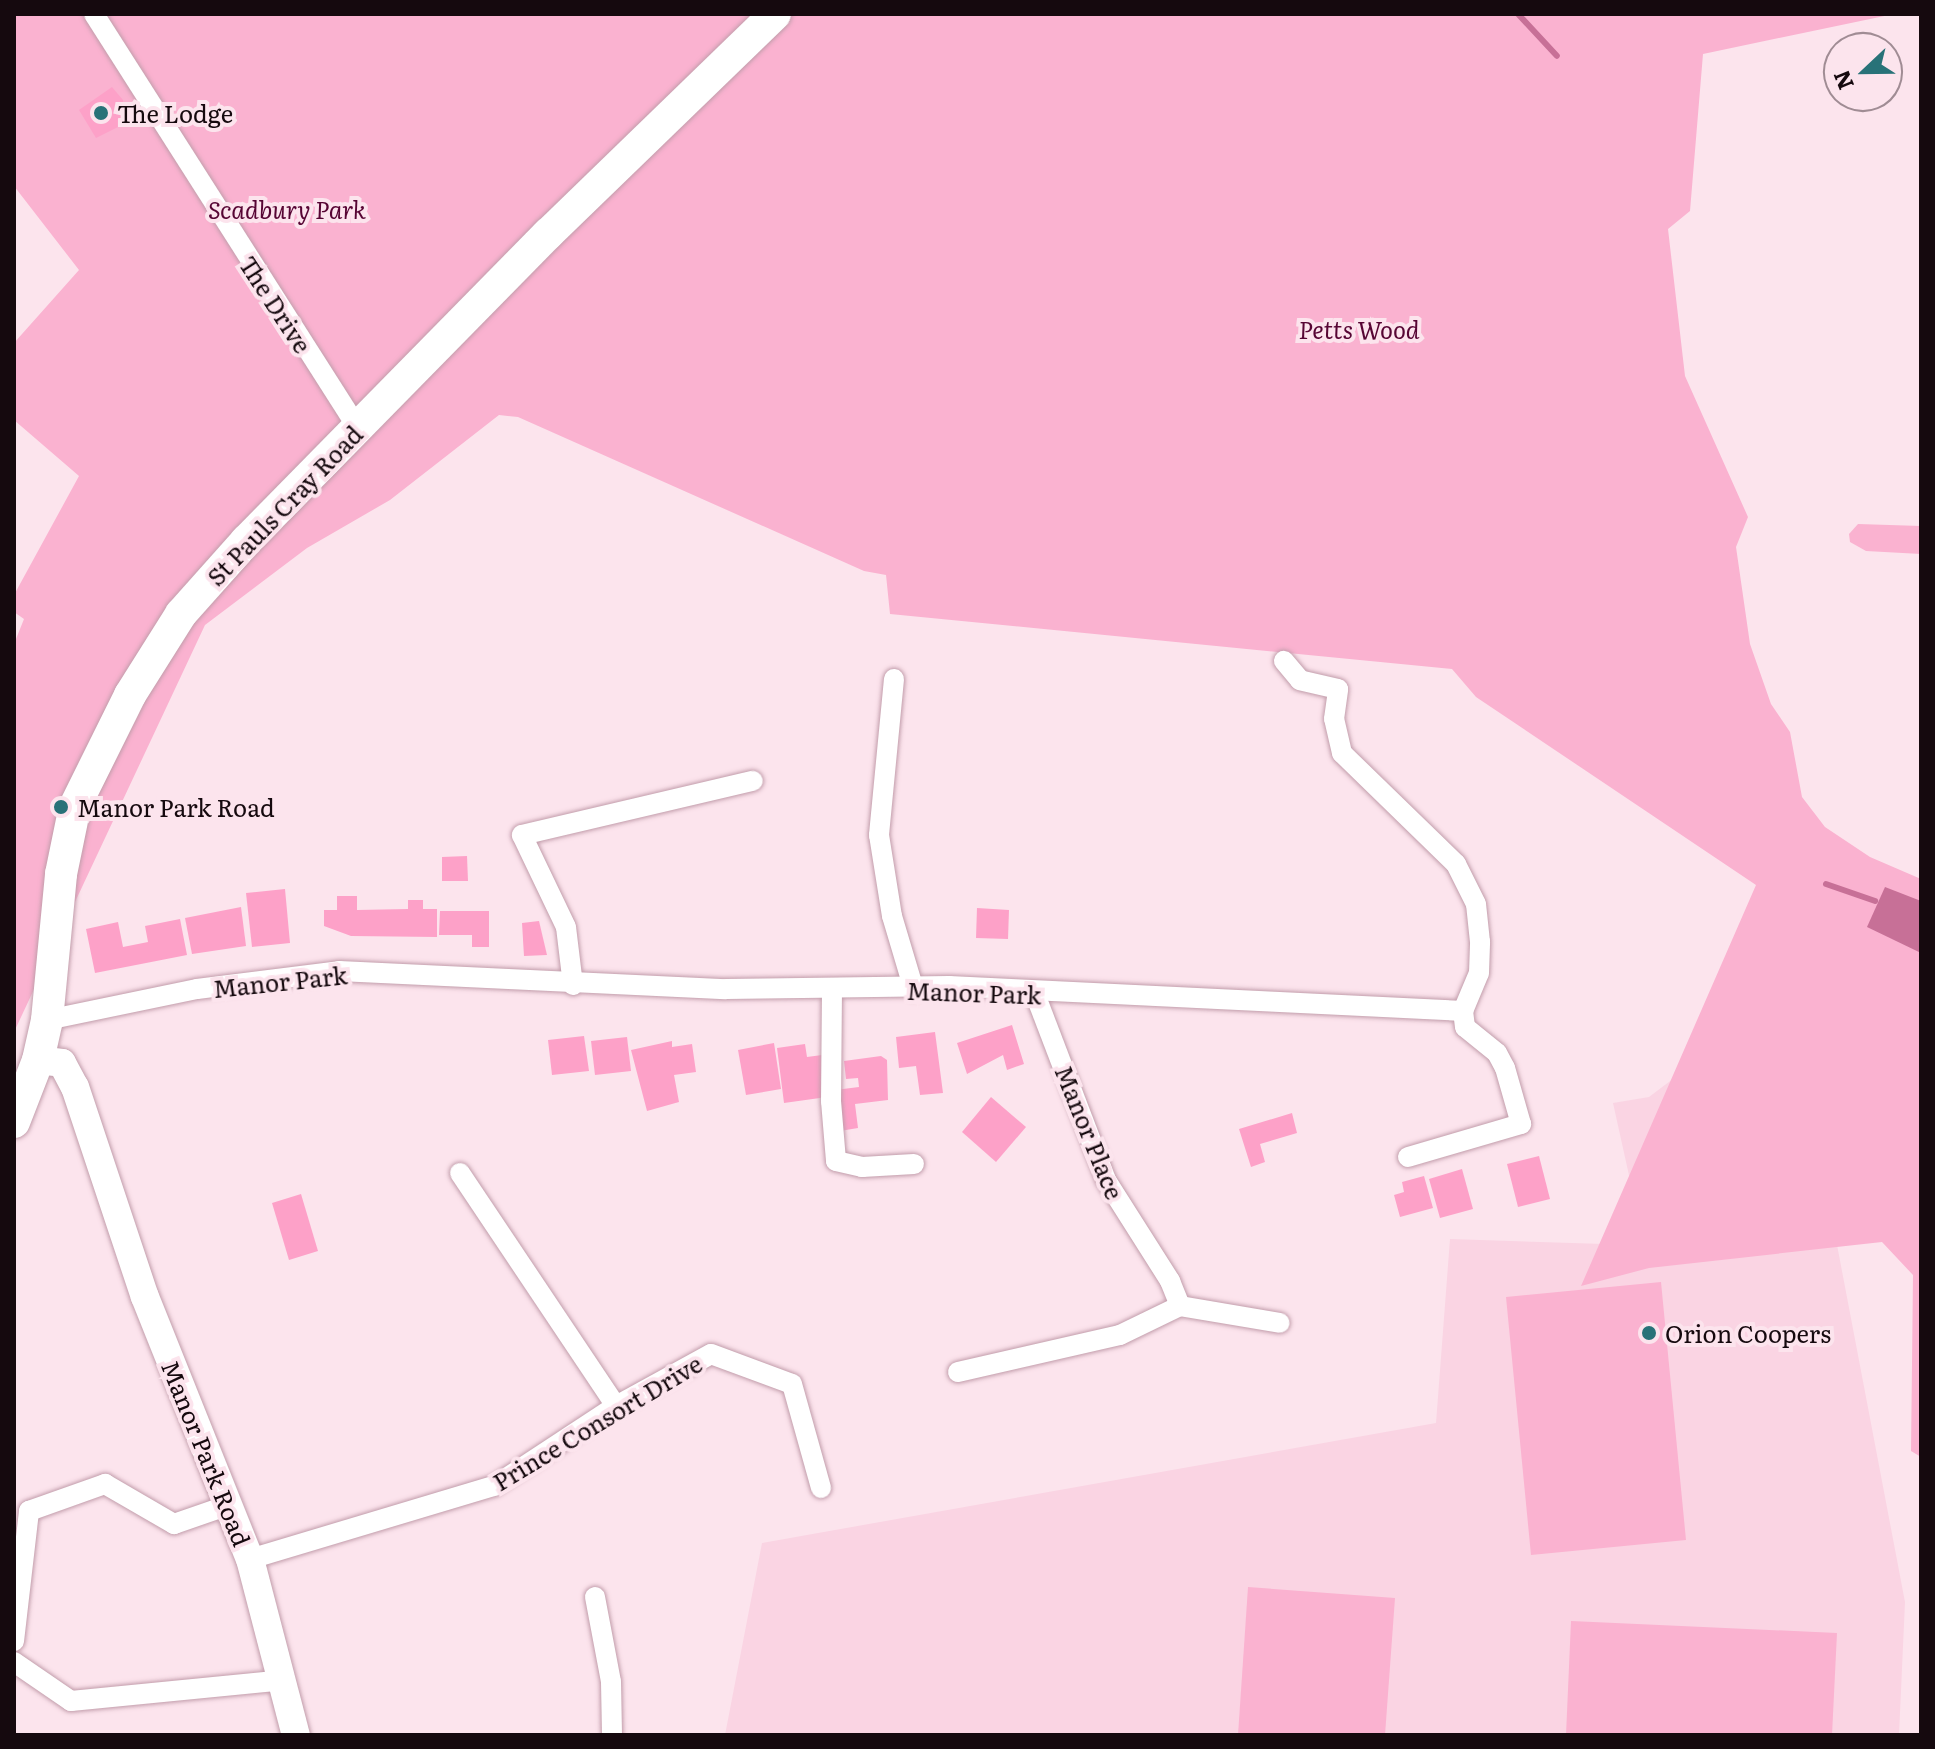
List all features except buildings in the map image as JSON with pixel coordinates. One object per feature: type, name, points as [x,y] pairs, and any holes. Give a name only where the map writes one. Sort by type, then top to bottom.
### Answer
[{"type":"main road","name":"St Pauls Cray Road","points":[[14,1122],[38,1060],[47,1020],[63,860],[75,806],[107,736],[181,614],[662,119],[775,14]]},
{"type":"main road","name":"Manor Park Road","points":[[38,1060],[62,1063],[75,1087],[145,1297],[250,1559],[285,1680],[296,1735]]},
{"type":"street","name":"The Drive","points":[[94,14],[358,429]]},
{"type":"street","points":[[1284,661],[1300,680],[1338,689],[1334,719],[1342,753],[1456,864],[1476,904],[1479,973],[1463,1011],[1471,1035],[1497,1053],[1505,1068],[1521,1124],[1408,1157]]},
{"type":"street","points":[[894,679],[879,835],[892,916],[914,990]]},
{"type":"street","points":[[573,985],[566,927],[522,835],[753,781]]},
{"type":"street","name":"Manor Park","points":[[47,1020],[197,989],[339,971],[573,985],[914,990],[949,986],[1035,994],[1463,1011]]},
{"type":"street","points":[[832,989],[831,1101],[836,1161],[862,1167],[914,1164]]},
{"type":"street","name":"Manor Place","points":[[1035,994],[1106,1180],[1170,1281],[1180,1306]]},
{"type":"street","points":[[460,1173],[616,1406]]},
{"type":"street","points":[[958,1372],[1120,1335],[1180,1306],[1280,1323]]},
{"type":"street","name":"Prince Consort Drive","points":[[250,1559],[494,1486],[616,1406],[711,1354],[792,1384],[821,1488]]},
{"type":"street","points":[[14,1641],[29,1511],[105,1484],[174,1524],[229,1505]]},
{"type":"street","points":[[595,1597],[611,1682],[612,1735]]},
{"type":"street","points":[[14,1662],[71,1701],[285,1680]]},
{"type":"shaded area","points":[[1885,887],[1921,901],[1921,953],[1867,927]]},
{"type":"shaded area","name":"Orion Coopers","points":[[1690,1066],[1834,1229],[1905,1602],[1899,1735],[725,1735],[762,1543],[1436,1423],[1450,1239],[1604,1244],[1636,1207],[1613,1103],[1649,1097]]},
{"type":"green space","name":"Petts Wood","points":[[14,14],[1894,14],[1703,54],[1690,211],[1668,229],[1685,376],[1748,517],[1736,547],[1750,644],[1771,704],[1790,732],[1802,797],[1825,827],[1870,857],[1921,879],[1921,1457],[1911,1451],[1913,1275],[1882,1242],[1649,1268],[1581,1286],[1756,885],[1476,697],[1452,669],[890,614],[886,575],[864,571],[518,417],[499,415],[390,500],[307,548],[205,625],[14,1032],[14,644],[24,619],[14,612],[14,595],[79,476],[14,420],[14,343],[79,270],[14,186]]},
{"type":"green space","points":[[1858,524],[1921,526],[1921,554],[1866,551],[1850,542],[1849,534]]},
{"type":"green space","points":[[1661,1282],[1686,1540],[1531,1555],[1506,1297]]},
{"type":"green space","points":[[1248,1587],[1395,1598],[1385,1735],[1238,1735]]},
{"type":"green space","points":[[1571,1621],[1837,1633],[1832,1735],[1566,1735]]},
{"type":"waterway","points":[[1518,14],[1557,56]]},
{"type":"waterway","points":[[1826,884],[1875,901]]},
{"type":"place","name":"The Lodge","points":[[101,113]]},
{"type":"place","name":"Manor Park Road","points":[[61,807]]},
{"type":"place","name":"Orion Coopers","points":[[1649,1333]]},
{"type":"park label","name":"Scadbury Park","points":[[287,209]]}]
